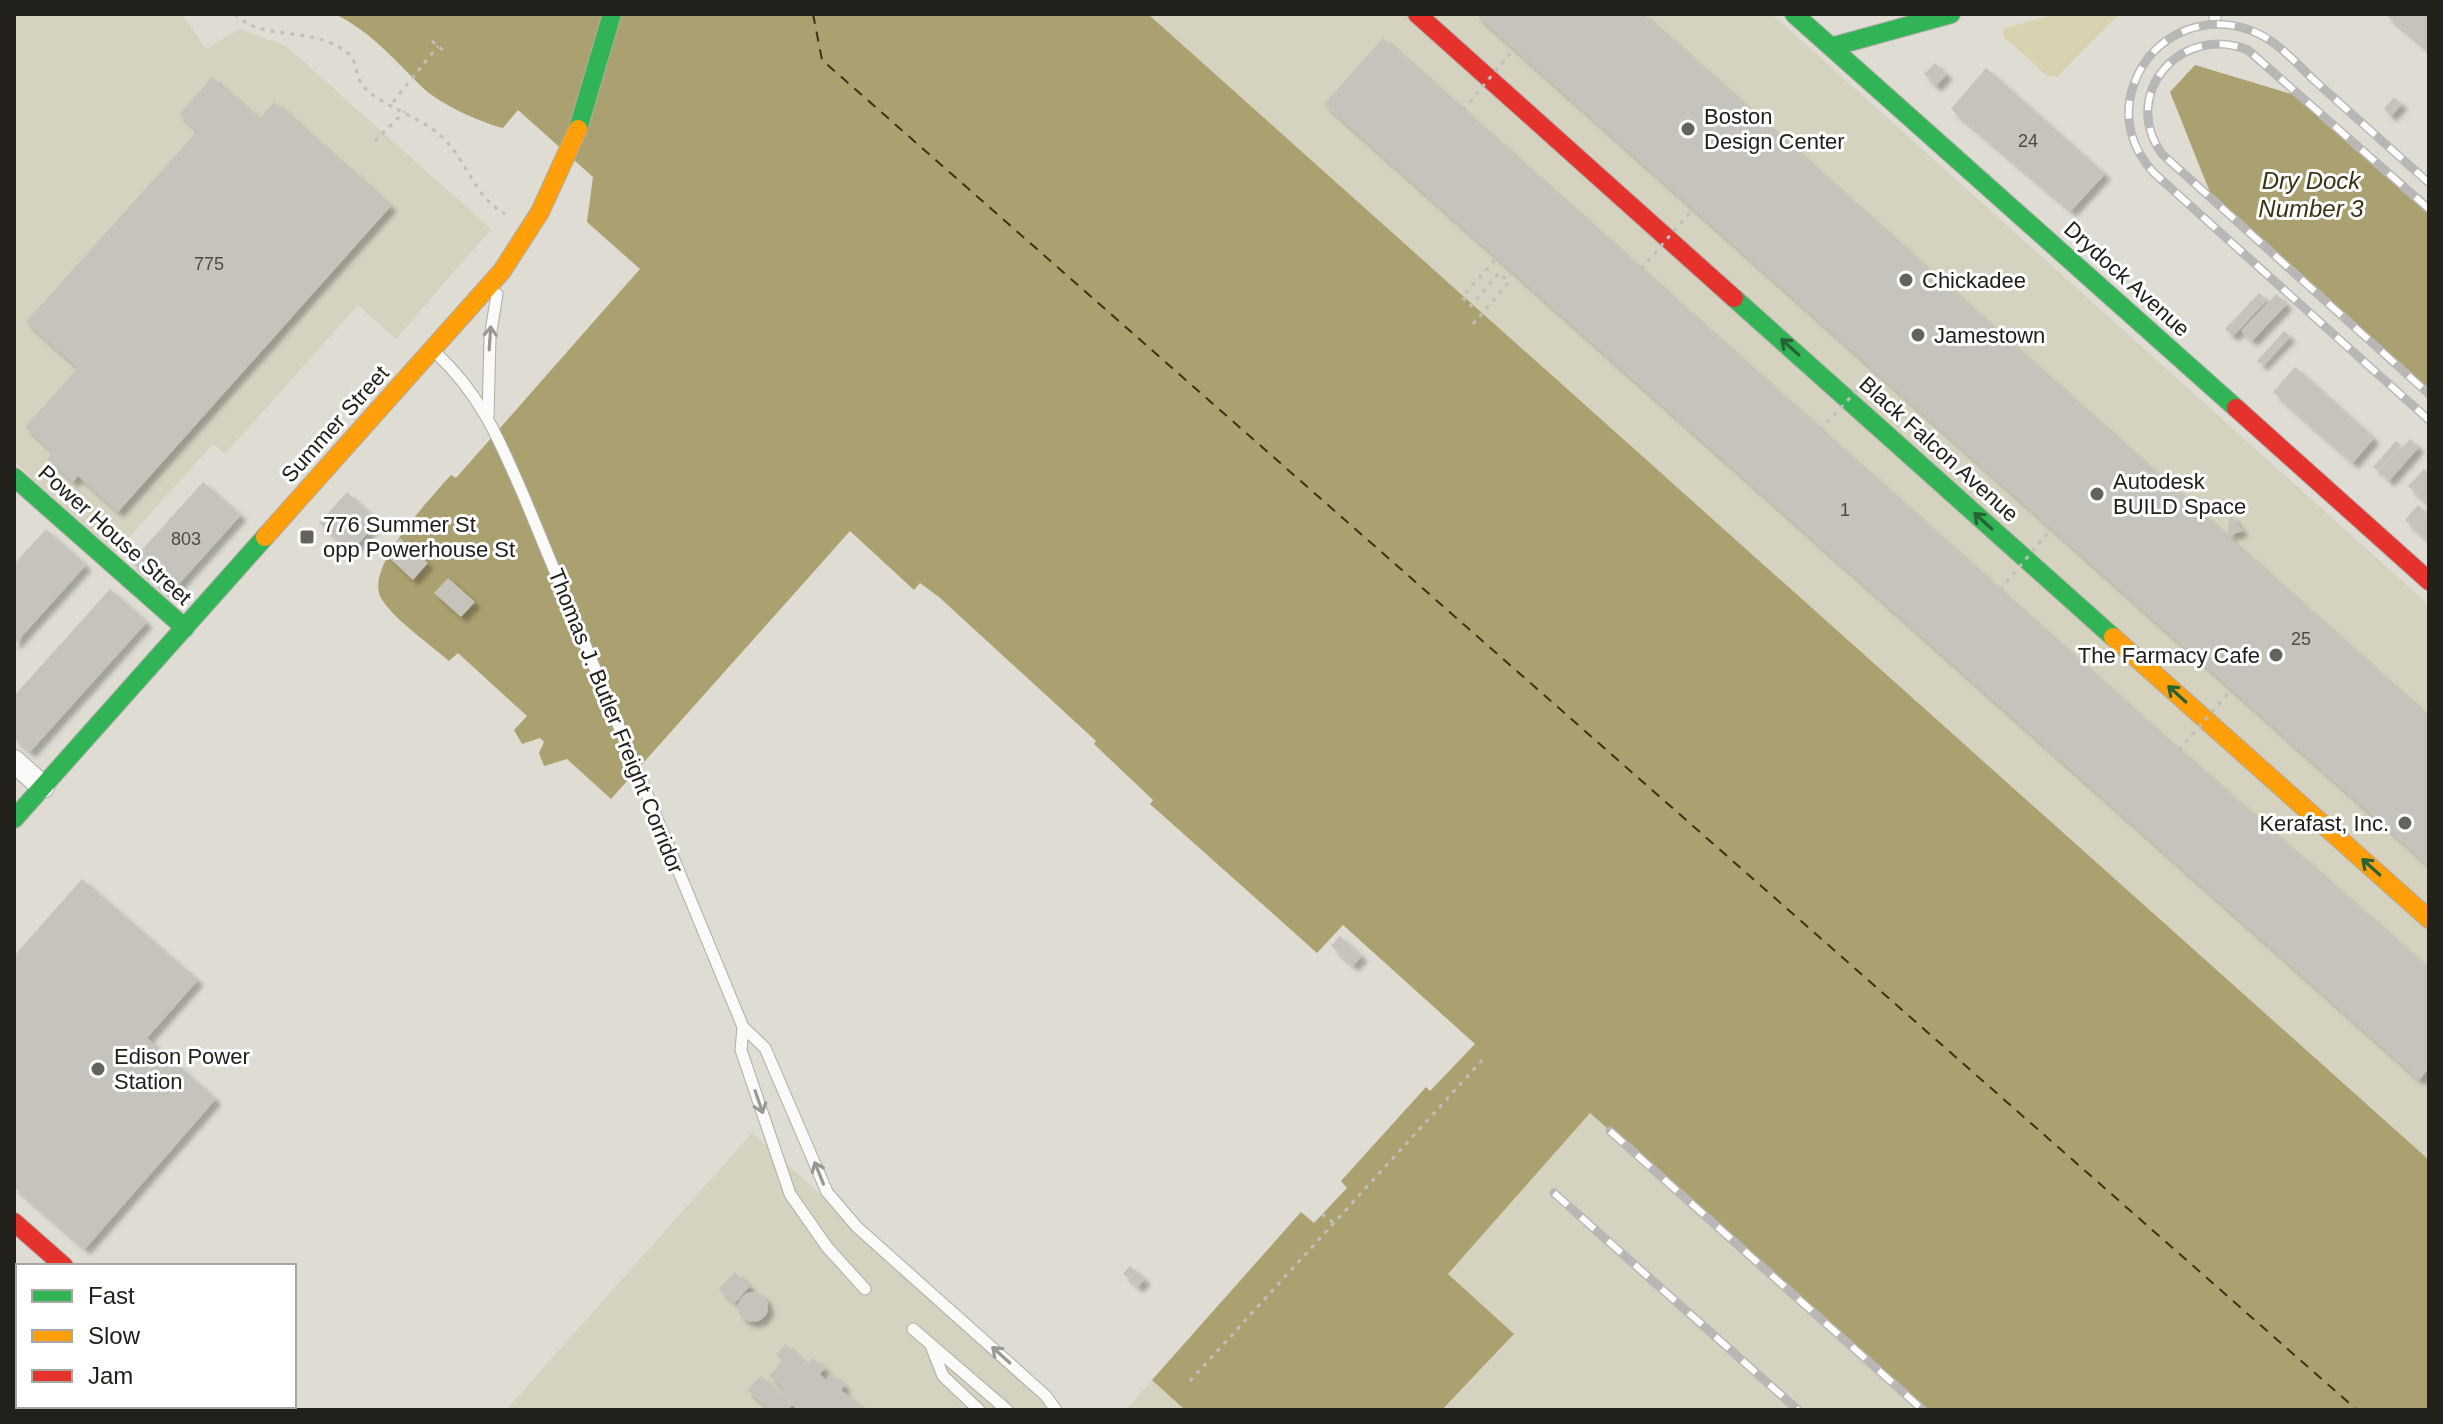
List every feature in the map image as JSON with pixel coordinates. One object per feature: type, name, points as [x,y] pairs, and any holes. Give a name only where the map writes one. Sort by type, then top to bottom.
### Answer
[{"type":"street","name":"Summer Street","points":[[14,819],[433,350],[513,256],[564,166],[593,89],[612,14]]},
{"type":"street","name":"Black Falcon Avenue","points":[[1417,14],[2429,919]]},
{"type":"street","name":"Drydock Avenue","points":[[1794,14],[2429,581]]},
{"type":"street","points":[[1831,47],[1951,14]]},
{"type":"street","name":"Power House Street","points":[[14,477],[185,628]]},
{"type":"street","points":[[14,761],[43,787]]},
{"type":"street","points":[[14,1222],[62,1264]]},
{"type":"lane","name":"Thomas J. Butler Freight Corridor","points":[[488,416],[491,321],[497,294],[513,256]]},
{"type":"lane","name":"Thomas J. Butler Freight Corridor","points":[[433,350],[465,381],[488,416],[743,1027],[765,1048],[827,1192],[857,1227],[1046,1396],[1056,1410]]},
{"type":"lane","name":"Thomas J. Butler Freight Corridor","points":[[743,1027],[741,1050],[790,1194],[827,1247],[865,1289]]},
{"type":"lane","points":[[913,1329],[1007,1410]]},
{"type":"lane","points":[[930,1344],[943,1376],[979,1410]]},
{"type":"path","points":[[235,14],[249,25],[270,32],[311,35],[345,51],[353,59],[365,88],[405,111],[450,145],[482,197],[505,214]]},
{"type":"path","points":[[432,41],[444,51]]},
{"type":"path","points":[[392,103],[438,46]]},
{"type":"path","points":[[1463,110],[1514,49]]},
{"type":"path","points":[[375,141],[405,111]]},
{"type":"path","points":[[1641,269],[1693,209]]},
{"type":"path","points":[[1473,324],[1509,282],[1499,273],[1471,306],[1462,297],[1497,258]]},
{"type":"path","points":[[1820,430],[1875,371]]},
{"type":"path","points":[[2000,590],[2051,529]]},
{"type":"path","points":[[2179,750],[2231,690]]},
{"type":"path","points":[[1190,1381],[1486,1056]]},
{"type":"path","points":[[1322,1214],[1335,1224]]},
{"type":"shaded area","points":[[14,14],[182,14],[206,49],[239,29],[286,46],[491,229],[396,339],[358,305],[225,454],[213,444],[115,553],[14,462]]},
{"type":"shaded area","points":[[1148,14],[1772,14],[2429,605],[2429,1160]]},
{"type":"shaded area","points":[[2057,14],[2126,14],[2116,17],[2057,77],[2046,75],[2003,36],[2004,28]]},
{"type":"shaded area","points":[[1590,1112],[1929,1410],[1443,1410],[1514,1335],[1448,1274]]},
{"type":"shaded area","points":[[752,1133],[1062,1410],[506,1410]]},
{"type":"shaded area","points":[[1152,1380],[1185,1410],[1126,1410]]},
{"type":"water","points":[[335,14],[1148,14],[2429,1160],[2429,1410],[1929,1410],[1590,1113],[1448,1274],[1514,1334],[1442,1410],[1185,1410],[1152,1380],[1301,1212],[1314,1223],[1347,1188],[1341,1181],[1426,1087],[1430,1091],[1475,1044],[1343,925],[1317,953],[1150,804],[1153,800],[1094,744],[1096,741],[939,597],[920,583],[914,590],[850,531],[611,799],[567,759],[544,766],[539,753],[544,742],[540,738],[522,744],[514,730],[527,716],[458,653],[449,661],[403,623],[386,606],[378,585],[390,552],[416,516],[451,475],[456,478],[640,269],[587,222],[593,177],[518,110],[503,128],[459,111],[428,92],[371,37]]},
{"type":"water","name":"Dry Dock Number 3","points":[[2195,65],[2305,98],[2429,210],[2429,393],[2211,195],[2170,92]]},
{"type":"building","points":[[1475,14],[1643,14],[2429,717],[2429,866]]},
{"type":"building","points":[[2385,14],[2429,14],[2429,51]]},
{"type":"building","points":[[1383,38],[2179,750],[2429,969],[2429,1068],[2419,1080],[1324,104]]},
{"type":"building","points":[[1935,63],[1947,74],[1936,86],[1924,74]]},
{"type":"building","points":[[1986,68],[2105,174],[2071,211],[1951,109]]},
{"type":"building","points":[[212,77],[259,119],[274,102],[391,206],[118,512],[78,476],[73,482],[47,459],[53,452],[25,427],[78,368],[26,322],[197,131],[179,114]]},
{"type":"building","points":[[2394,97],[2402,104],[2391,116],[2384,109]]},
{"type":"building","points":[[2259,293],[2267,300],[2233,336],[2225,329]]},
{"type":"building","points":[[2276,294],[2287,304],[2252,341],[2241,331]]},
{"type":"building","points":[[2284,331],[2290,336],[2262,365],[2257,361]]},
{"type":"building","points":[[2295,367],[2374,438],[2353,463],[2273,392]]},
{"type":"building","points":[[2410,439],[2419,447],[2389,481],[2380,472]]},
{"type":"building","points":[[2396,441],[2401,445],[2378,471],[2373,467]]},
{"type":"building","points":[[2424,469],[2429,474],[2429,505],[2408,486]]},
{"type":"building","points":[[203,482],[241,515],[169,595],[131,562]]},
{"type":"building","points":[[347,492],[378,521],[351,552],[319,523]]},
{"type":"building","points":[[2418,505],[2429,515],[2426,539],[2405,520]]},
{"type":"building","points":[[2230,514],[2243,531],[2227,536]]},
{"type":"building","points":[[46,529],[86,565],[14,645],[14,564]]},
{"type":"building","points":[[400,538],[428,563],[413,580],[385,554]]},
{"type":"building","points":[[448,578],[475,602],[461,617],[434,593]]},
{"type":"building","points":[[110,589],[147,622],[30,752],[14,738],[14,696]]},
{"type":"building","name":"Edison Power Station","points":[[82,879],[198,980],[147,1038],[216,1099],[85,1249],[14,1187],[14,956]]},
{"type":"building","points":[[1340,936],[1362,956],[1353,966],[1331,946]]},
{"type":"building","points":[[1130,1266],[1145,1279],[1138,1287],[1123,1274]]},
{"type":"building","points":[[16,1272],[16,1379],[14,1377]]},
{"type":"building","points":[[735,1272],[750,1286],[735,1303],[719,1289]]},
{"type":"building","points":[[753,1292],[763,1297],[768,1307],[763,1317],[753,1322],[743,1317],[738,1307],[743,1297]]},
{"type":"building","points":[[785,1344],[808,1365],[813,1358],[825,1368],[820,1374],[826,1380],[831,1374],[845,1385],[841,1390],[864,1410],[798,1410],[792,1405],[788,1410],[770,1410],[747,1390],[760,1376],[782,1395],[786,1390],[769,1376],[783,1360],[776,1355]]},
{"type":"building","points":[[99,1408],[101,1410],[57,1410]]},
{"type":"ferry route","points":[[813,14],[822,60],[2357,1410]]},
{"type":"railway","points":[[2429,183],[2281,49],[2267,38],[2241,27],[2222,24],[2203,26],[2185,30],[2169,39],[2154,51],[2143,66],[2130,96],[2129,120],[2134,143],[2154,173],[2429,420]]},
{"type":"railway","points":[[2429,209],[2248,50],[2223,44],[2200,46],[2180,55],[2164,69],[2153,88],[2148,109],[2151,131],[2162,154],[2429,394]]},
{"type":"railway","points":[[1610,1131],[1923,1410]]},
{"type":"railway","points":[[1554,1193],[1798,1410]]},
{"type":"traffic: fast","points":[[578,129],[612,14]]},
{"type":"traffic: fast","points":[[1794,14],[2236,408]]},
{"type":"traffic: fast","points":[[1831,47],[1951,14]]},
{"type":"traffic: fast","points":[[1734,298],[2113,637]]},
{"type":"traffic: fast","points":[[14,477],[185,628]]},
{"type":"traffic: fast","points":[[14,819],[265,537]]},
{"type":"traffic: slow","points":[[265,537],[502,271],[540,212],[578,129]]},
{"type":"traffic: slow","points":[[2113,637],[2429,919]]},
{"type":"traffic: jam","points":[[1417,14],[1734,298]]},
{"type":"traffic: jam","points":[[2236,408],[2429,581]]},
{"type":"traffic: jam","points":[[14,1222],[62,1264]]},
{"type":"place","name":"Boston Design Center","points":[[1688,129]]},
{"type":"place","name":"Chickadee","points":[[1906,280]]},
{"type":"place","name":"Jamestown","points":[[1918,335]]},
{"type":"place","name":"Autodesk BUILD Space","points":[[2097,494]]},
{"type":"place","name":"776 Summer St opp Powerhouse St","points":[[307,537]]},
{"type":"place","name":"The Farmacy Cafe","points":[[2276,655]]},
{"type":"place","name":"Kerafast, Inc.","points":[[2405,823]]},
{"type":"place","name":"Edison Power Station","points":[[98,1069]]}]
